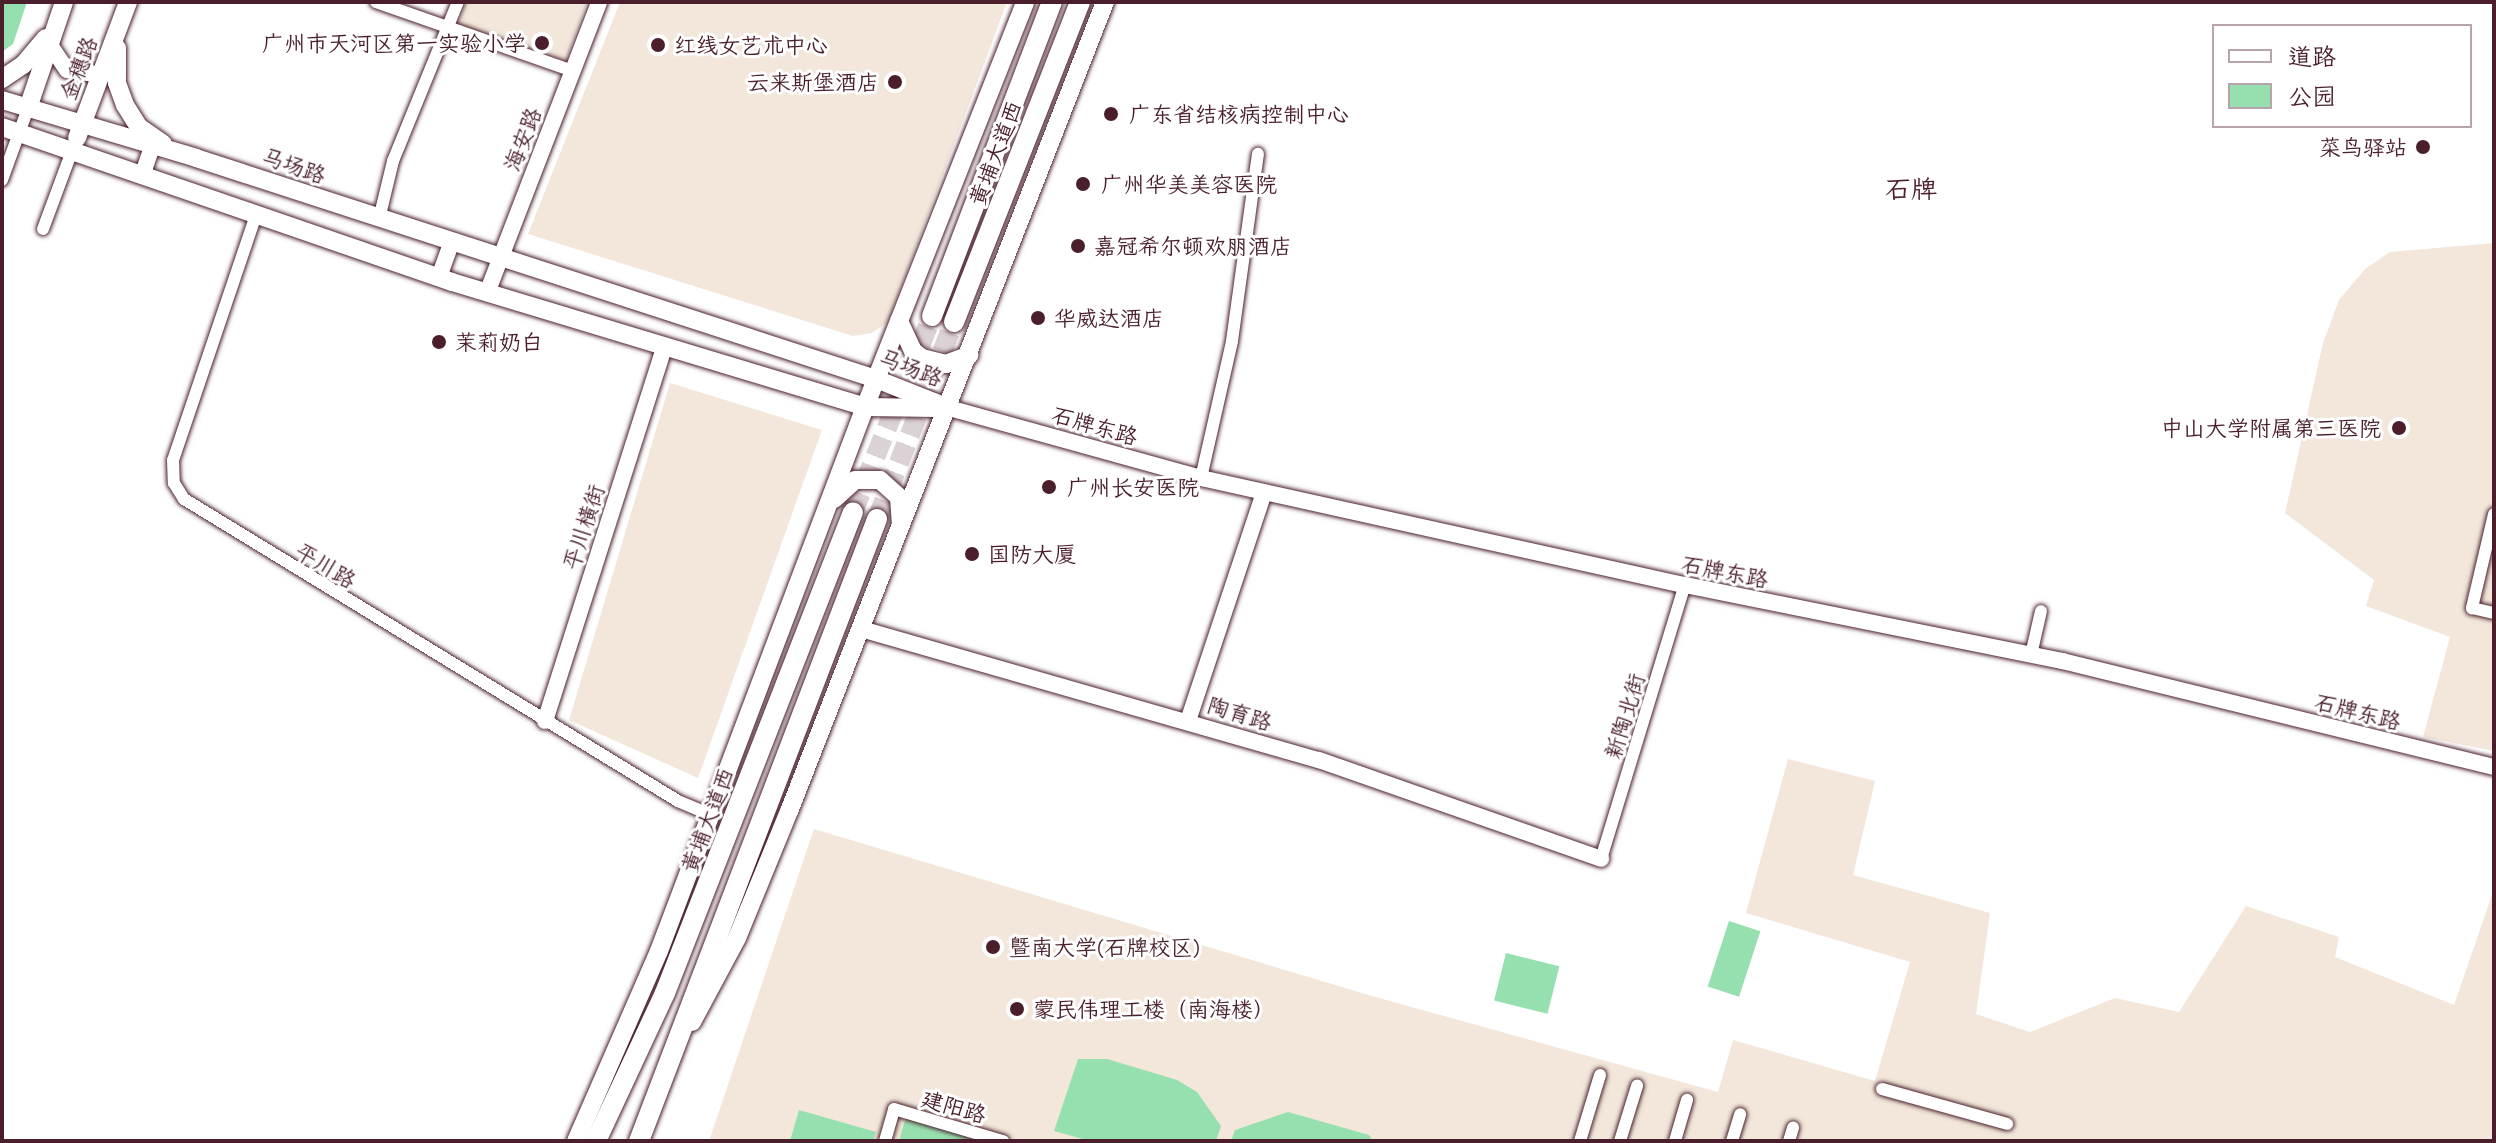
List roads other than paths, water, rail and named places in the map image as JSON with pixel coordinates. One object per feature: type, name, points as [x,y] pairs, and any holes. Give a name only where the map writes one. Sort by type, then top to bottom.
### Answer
[{"type":"main road","name":"金穗路","points":[[72,151],[128,2]]},
{"type":"main road","points":[[576,1141],[654,966],[865,407],[1025,2]]},
{"type":"main road","name":"黄埔大道西","points":[[932,316],[1052,2]]},
{"type":"main road","name":"黄埔大道西","points":[[954,322],[1080,2]]},
{"type":"main road","points":[[675,1053],[737,938],[949,408],[1105,2]]},
{"type":"main road","name":"金穗路","points":[[28,108],[61,10]]},
{"type":"main road","points":[[2,79],[23,65],[61,10]]},
{"type":"main road","points":[[118,31],[117,83],[125,105],[149,135],[179,154]]},
{"type":"main road","name":"马场路","points":[[2,100],[876,379],[949,408]]},
{"type":"main road","name":"马场路","points":[[10,130],[487,293],[865,407],[949,408]]},
{"type":"main road","points":[[899,321],[913,351],[922,358],[946,364],[969,355]]},
{"type":"main road","points":[[827,508],[855,480],[880,480],[899,497],[901,530]]},
{"type":"main road","name":"黄埔大道西","points":[[596,1141],[649,1033],[853,512]]},
{"type":"main road","points":[[639,1141],[877,519]]},
{"type":"street","points":[[376,2],[573,71]]},
{"type":"street","points":[[379,219],[393,161],[458,2]]},
{"type":"street","name":"海安路","points":[[487,293],[599,2]]},
{"type":"street","points":[[50,45],[67,70],[101,75]]},
{"type":"street","points":[[2,180],[10,130],[28,108]]},
{"type":"street","points":[[142,176],[152,147]]},
{"type":"street","points":[[43,229],[72,151]]},
{"type":"street","points":[[1201,478],[1232,341],[1258,154]]},
{"type":"street","name":"平川路","points":[[256,215],[173,460],[174,483],[202,514],[545,721],[709,814]]},
{"type":"street","points":[[439,277],[451,244]]},
{"type":"street","name":"平川横街","points":[[545,721],[664,347]]},
{"type":"street","name":"石牌东路","points":[[949,408],[1201,478],[1685,585],[2031,655],[2494,767]]},
{"type":"street","points":[[1188,721],[1264,492]]},
{"type":"street","points":[[2494,514],[2472,608],[2494,613]]},
{"type":"street","name":"新陶北街","points":[[1601,859],[1685,585]]},
{"type":"street","points":[[2031,655],[2041,611]]},
{"type":"street","name":"陶育路","points":[[861,629],[1188,721],[1601,859]]},
{"type":"street","points":[[1580,1141],[1600,1075]]},
{"type":"street","points":[[1620,1141],[1637,1086]]},
{"type":"street","points":[[1882,1089],[2007,1124]]},
{"type":"street","points":[[1675,1141],[1687,1100]]},
{"type":"street","name":"建阳路","points":[[885,1141],[894,1109],[1003,1141]]},
{"type":"street","points":[[1732,1141],[1740,1114]]},
{"type":"tunnel","points":[[853,512],[932,316]]},
{"type":"tunnel","points":[[877,519],[954,322]]},
{"type":"place","name":"广州市天河区第一实验小学","points":[[542,43]]},
{"type":"place","name":"红线女艺术中心","points":[[658,45]]},
{"type":"place","name":"云来斯堡酒店","points":[[895,82]]},
{"type":"place","name":"广东省结核病控制中心","points":[[1111,114]]},
{"type":"place","name":"菜鸟驿站","points":[[2423,147]]},
{"type":"place","name":"广州华美美容医院","points":[[1083,184]]},
{"type":"place","name":"嘉冠希尔顿欢朋酒店","points":[[1078,246]]},
{"type":"place","name":"华威达酒店","points":[[1038,318]]},
{"type":"place","name":"茉莉奶白","points":[[439,342]]},
{"type":"place","name":"中山大学附属第三医院","points":[[2399,428]]},
{"type":"place","name":"广州长安医院","points":[[1049,487]]},
{"type":"place","name":"国防大厦","points":[[972,554]]},
{"type":"place","name":"暨南大学(石牌校区)","points":[[993,947]]},
{"type":"place","name":"蒙民伟理工楼（南海楼）","points":[[1017,1009]]},
{"type":"district","name":"石牌","points":[[1911,189]]}]
